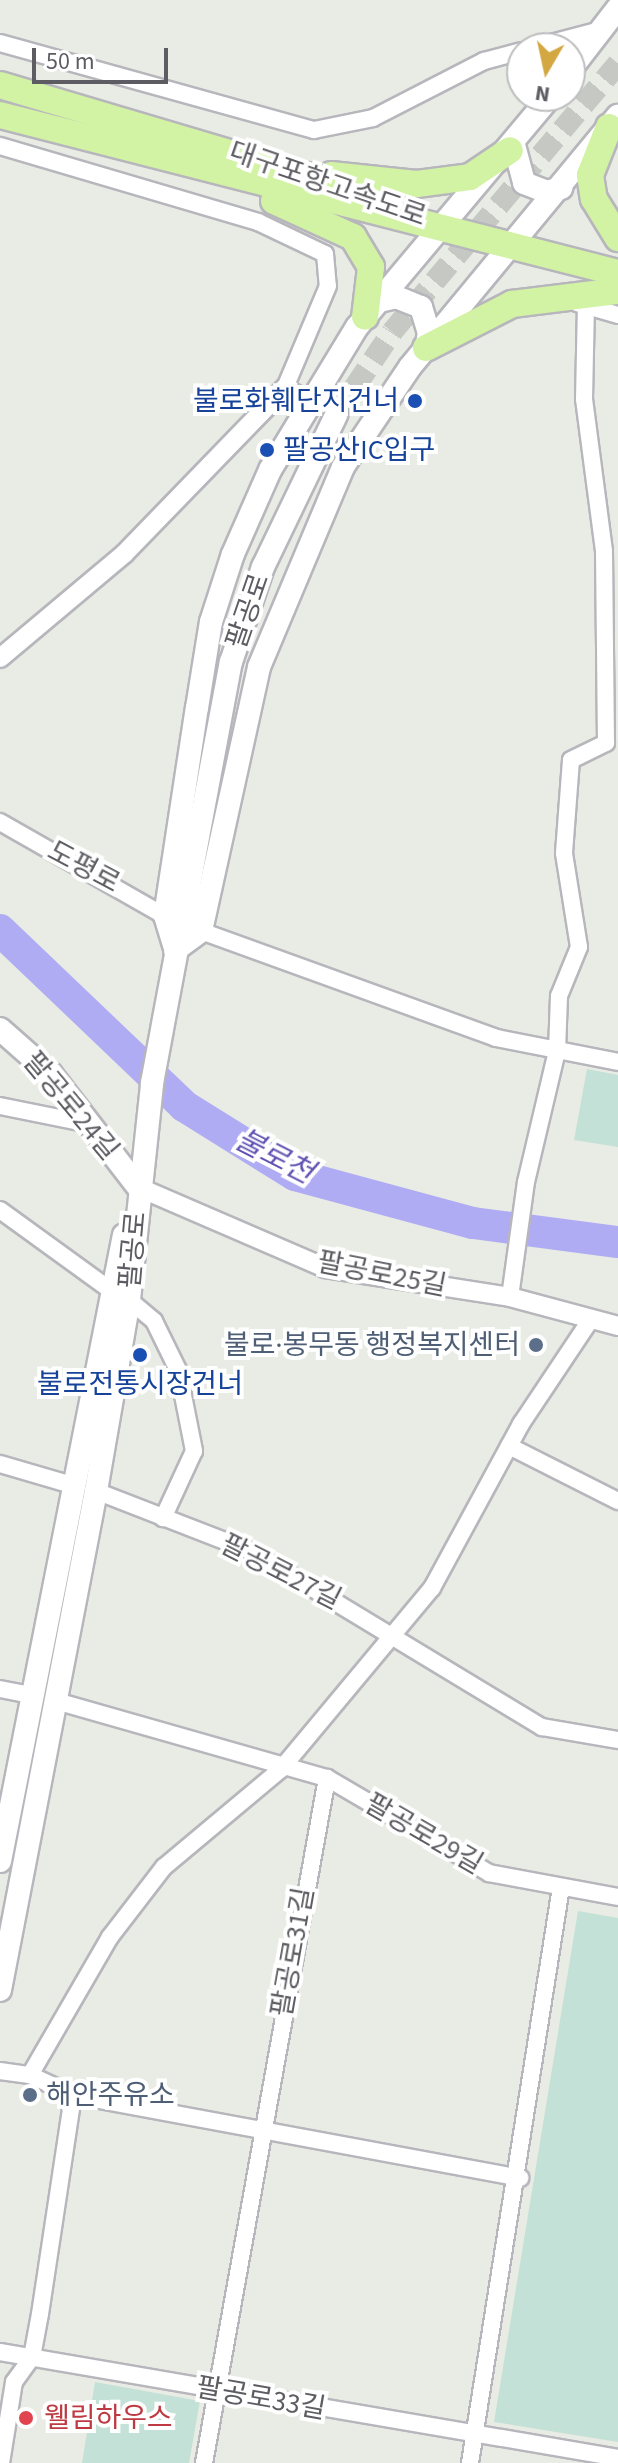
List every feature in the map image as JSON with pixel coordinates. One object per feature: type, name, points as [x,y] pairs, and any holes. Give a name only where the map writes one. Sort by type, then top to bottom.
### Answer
[{"type":"highway","name":"대구포항고속도로","points":[[0,85],[301,170],[445,224]]},
{"type":"highway","name":"대구포항고속도로","points":[[0,115],[226,173],[445,224]]},
{"type":"highway","points":[[613,121],[590,175],[594,199],[618,238]]},
{"type":"highway","points":[[0,126],[53,142],[96,141]]},
{"type":"highway","points":[[301,170],[417,184],[470,177],[512,147]]},
{"type":"highway","points":[[226,173],[261,197],[353,237],[371,267],[372,309]]},
{"type":"highway","points":[[445,224],[618,273]]},
{"type":"highway","points":[[426,348],[512,304],[549,295],[618,291]]},
{"type":"main road","points":[[586,49],[618,8]]},
{"type":"main road","points":[[539,112],[372,309],[308,402],[233,554],[211,622],[165,916],[175,950],[201,931],[259,667],[278,610],[343,467],[426,348],[515,245],[613,121]]},
{"type":"main road","points":[[512,147],[524,183],[547,192],[561,188]]},
{"type":"main road","points":[[372,309],[396,297],[421,307],[426,348]]},
{"type":"main road","name":"팔공로","points":[[0,1990],[96,1491],[129,1300],[141,1150],[175,950],[243,616],[336,415]]},
{"type":"main road","name":"팔공로24길","points":[[0,1029],[51,1074],[138,1187]]},
{"type":"main road","name":"팔공로","points":[[0,1861],[109,1289],[138,1187]]},
{"type":"street","points":[[586,34],[601,30]]},
{"type":"street","points":[[0,43],[314,130],[373,118],[484,61],[506,55]]},
{"type":"street","points":[[0,146],[231,213],[325,254],[328,286],[285,388],[124,554],[0,658]]},
{"type":"street","points":[[549,295],[618,315]]},
{"type":"street","points":[[510,1297],[526,1182],[557,1051],[559,996],[579,947],[564,853],[571,760],[606,743],[604,551],[584,399],[586,306]]},
{"type":"street","points":[[285,388],[308,402]]},
{"type":"street","name":"도평로","points":[[0,822],[165,916]]},
{"type":"street","points":[[201,931],[496,1038],[618,1062]]},
{"type":"street","points":[[0,1106],[89,1124]]},
{"type":"street","name":"팔공로25길","points":[[138,1187],[325,1268],[510,1297],[589,1322],[618,1326]]},
{"type":"street","points":[[0,1210],[109,1289]]},
{"type":"street","points":[[129,1300],[154,1321],[178,1370],[194,1451],[163,1518]]},
{"type":"street","points":[[30,2075],[110,1937],[164,1867],[281,1769],[432,1588],[509,1446],[589,1322]]},
{"type":"street","points":[[509,1446],[618,1501]]},
{"type":"street","points":[[0,1464],[72,1485]]},
{"type":"street","name":"팔공로27길","points":[[96,1491],[251,1551],[395,1633],[542,1727],[618,1740]]},
{"type":"street","points":[[0,1689],[31,1695]]},
{"type":"street","name":"팔공로29길","points":[[56,1701],[281,1769],[327,1778],[489,1873],[618,1897]]},
{"type":"street","name":"팔공로31길","points":[[204,2463],[327,1778]]},
{"type":"street","points":[[470,2463],[520,2178],[561,1887]]},
{"type":"street","points":[[0,2071],[30,2075],[73,2095],[263,2127],[520,2178]]},
{"type":"street","points":[[1,2463],[14,2382],[32,2357],[73,2095]]},
{"type":"street","name":"팔공로33길","points":[[0,2352],[618,2458]]},
{"type":"shaded area","points":[[587,1069],[618,1075],[618,1147],[574,1140]]},
{"type":"shaded area","points":[[578,1911],[618,1918],[618,2442],[494,2422]]},
{"type":"shaded area","points":[[95,2382],[200,2401],[189,2463],[82,2463]]},
{"type":"waterway","name":"불로천","points":[[0,930],[184,1106],[295,1175],[473,1223],[618,1242]]},
{"type":"tunnel","points":[[336,415],[392,332],[618,64]]},
{"type":"place","name":"불로화훼단지건너","points":[[415,401]]},
{"type":"place","name":"팔공산IC입구","points":[[267,450]]},
{"type":"place","name":"불로·봉무동 행정복지센터","points":[[536,1345]]},
{"type":"place","name":"불로전통시장건너","points":[[140,1355]]},
{"type":"place","name":"해안주유소","points":[[30,2095]]},
{"type":"place","name":"웰림하우스","points":[[26,2418]]}]
